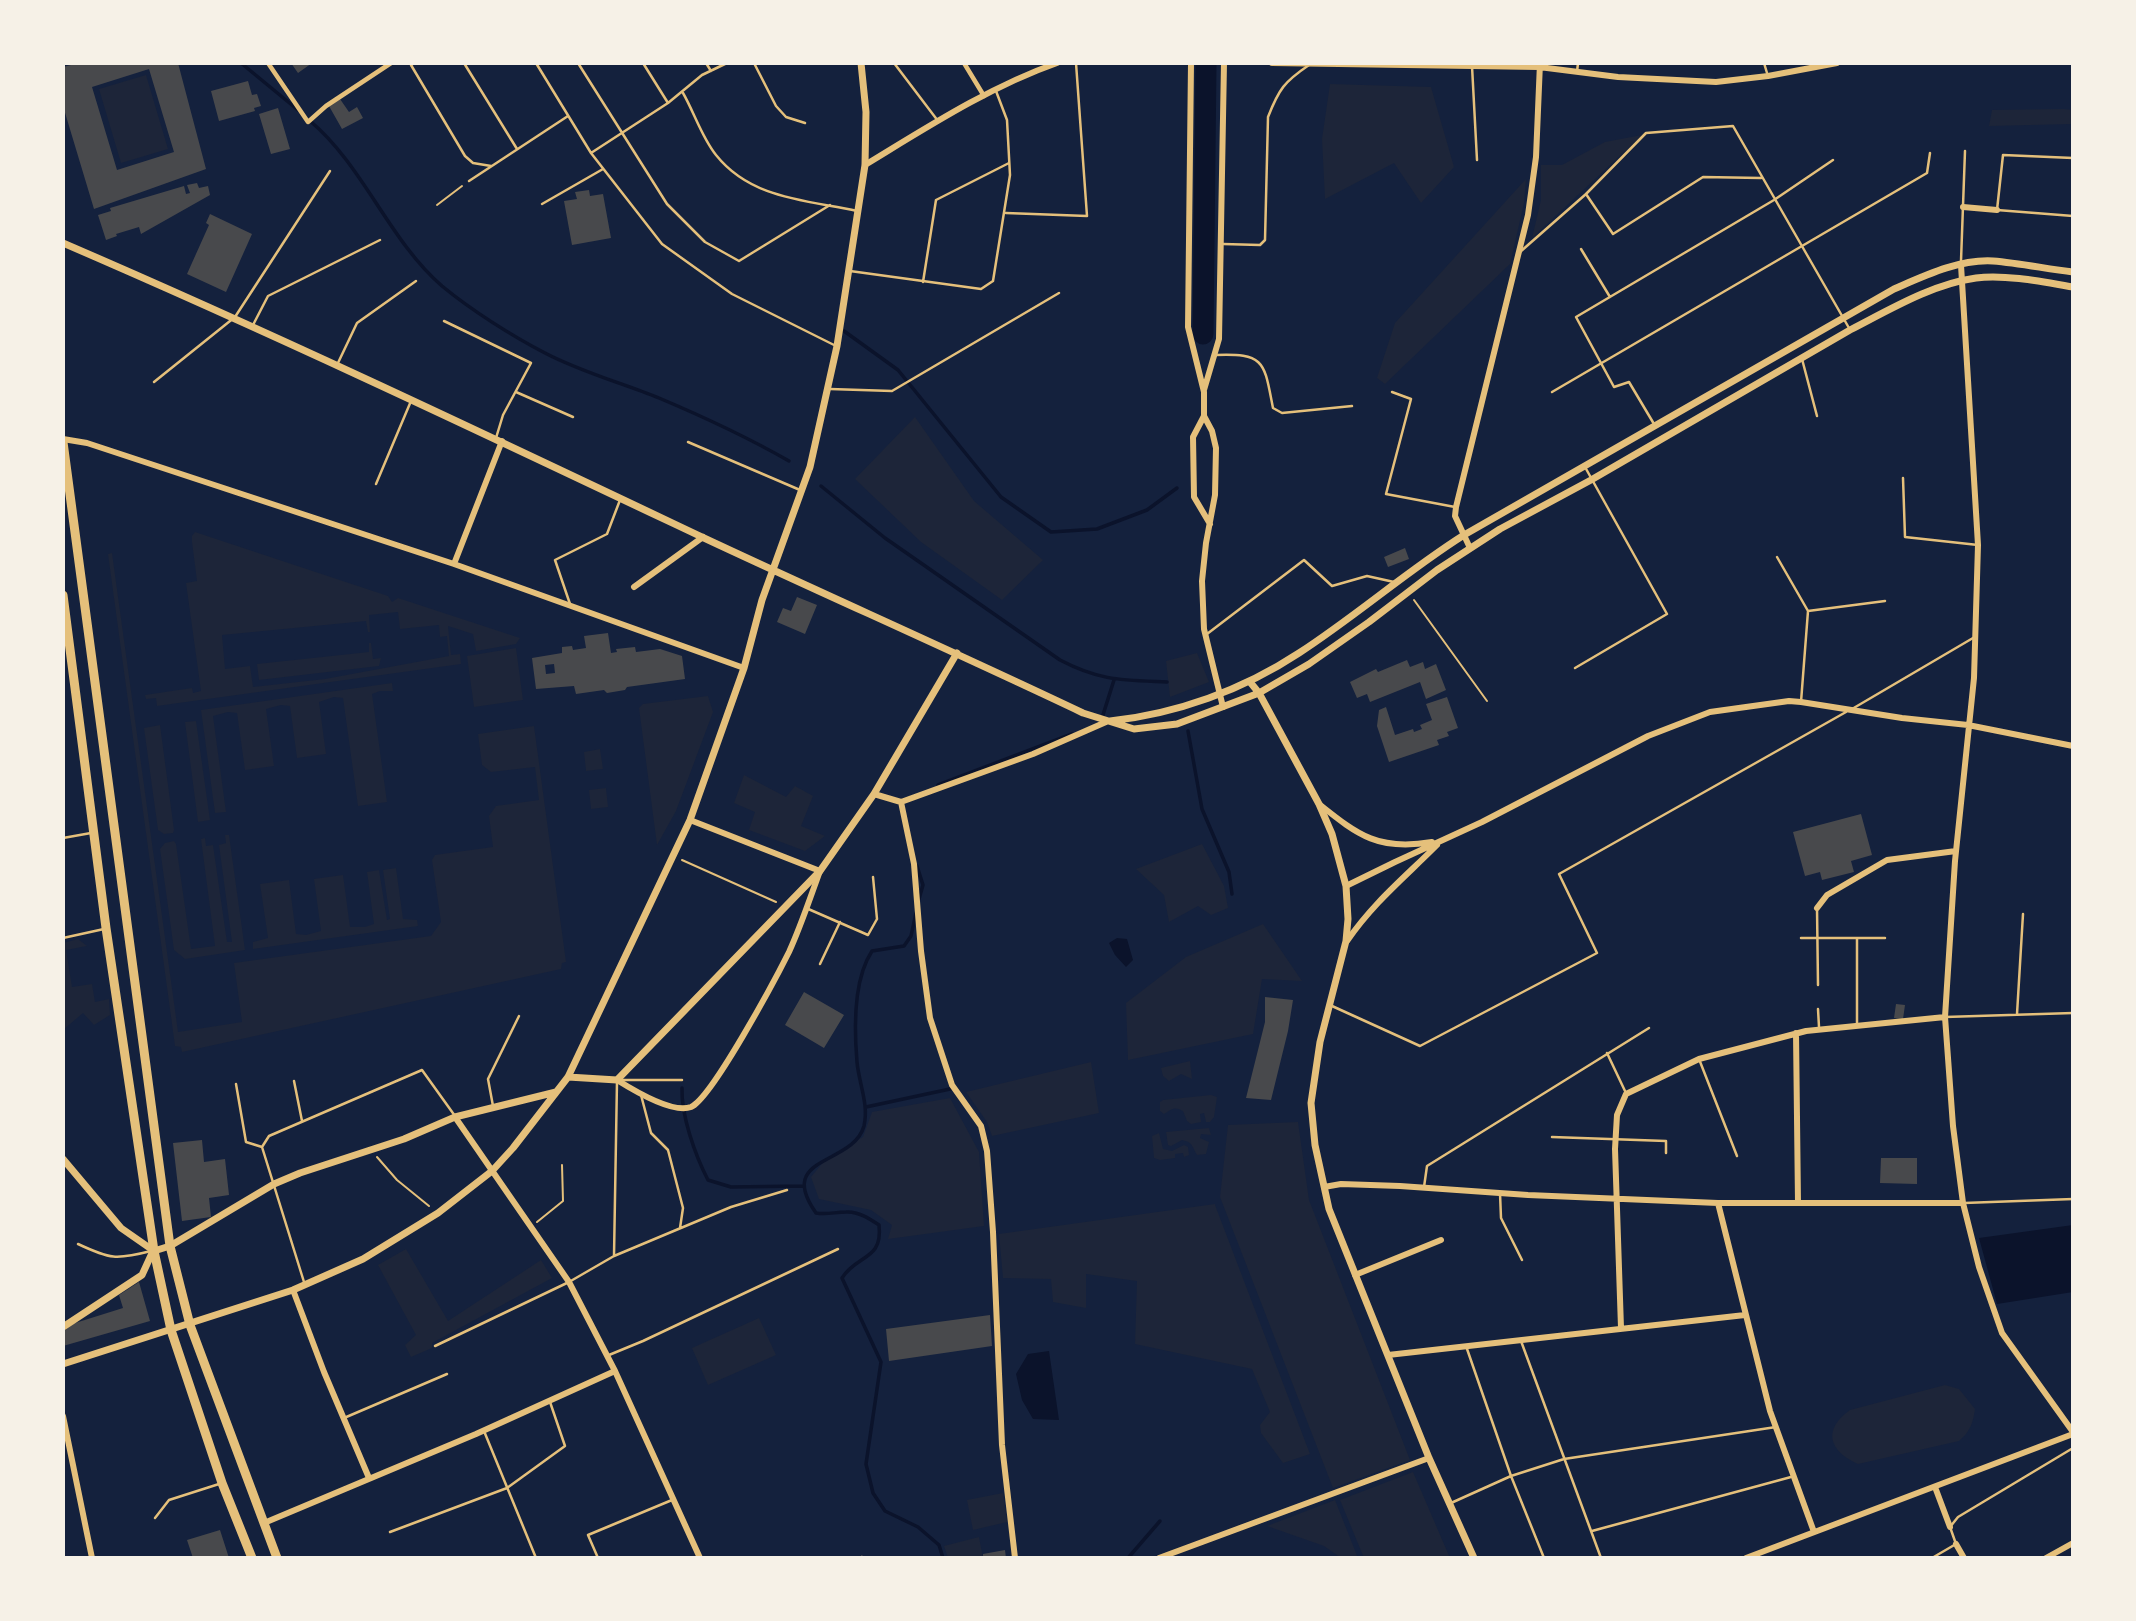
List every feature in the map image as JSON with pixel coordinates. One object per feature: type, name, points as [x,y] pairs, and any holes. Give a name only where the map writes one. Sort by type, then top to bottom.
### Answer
[{"type":"main road","points":[[63,440],[170,1246],[190,1325],[277,1558]]},
{"type":"main road","points":[[63,595],[106,928],[154,1251],[171,1330],[222,1483],[252,1558]]},
{"type":"street","points":[[268,63],[308,122],[326,106],[391,63]]},
{"type":"street","points":[[63,1364],[293,1290],[363,1259],[438,1213],[492,1171],[568,1077],[690,820],[744,668],[772,569],[810,467],[837,346],[865,166],[866,112],[861,63]]},
{"type":"street","points":[[964,63],[985,97]]},
{"type":"street","points":[[865,166],[938,121],[1033,72],[1057,63]]},
{"type":"street","points":[[1191,63],[1188,327],[1204,392],[1204,416],[1212,431],[1216,448],[1216,495],[1209,524],[1202,581],[1206,635],[1223,706]]},
{"type":"street","points":[[1204,392],[1219,339],[1224,63]]},
{"type":"street","points":[[1272,63],[1539,65],[1577,72],[1665,81],[1716,82],[1768,76],[1837,63]]},
{"type":"street","points":[[1470,548],[1455,516],[1456,507],[1528,215],[1536,150],[1539,65]]},
{"type":"street","points":[[1963,207],[1997,209]]},
{"type":"street","points":[[63,243],[235,317],[1083,713],[1134,729],[1177,724],[1259,693],[1310,664],[1470,548],[1850,330],[1913,299],[1978,277],[2073,287]]},
{"type":"street","points":[[874,794],[901,802],[1033,754],[1106,722],[1169,712],[1250,682],[1298,654],[1464,535],[1894,289],[1926,275],[1961,265],[1991,261],[2073,272]]},
{"type":"street","points":[[1747,1558],[2073,1433],[2002,1333],[1979,1267],[1963,1203],[1953,1126],[1945,1017],[1956,851],[1974,678],[1978,545],[1961,265]]},
{"type":"street","points":[[1204,416],[1193,436],[1194,498],[1209,524]]},
{"type":"street","points":[[454,564],[499,439]]},
{"type":"street","points":[[63,440],[88,443],[454,564],[744,668]]},
{"type":"street","points":[[634,587],[703,537]]},
{"type":"street","points":[[617,1080],[820,871],[874,794],[957,653]]},
{"type":"street","points":[[1250,682],[1259,693],[1319,804],[1332,834],[1346,886],[1346,941],[1328,1004],[1311,1103],[1315,1145],[1329,1209],[1429,1458],[1474,1558]]},
{"type":"street","points":[[1346,886],[1482,822],[1648,736],[1710,712],[1790,701],[1801,702],[1902,719],[1968,725],[2073,746]]},
{"type":"street","points":[[901,802],[915,864],[921,951],[930,1018],[952,1084],[981,1126],[987,1151],[1002,1445],[1015,1558]]},
{"type":"street","points":[[1319,804],[1349,828],[1376,841],[1406,846],[1441,841]]},
{"type":"street","points":[[690,820],[820,871]]},
{"type":"street","points":[[1346,941],[1382,896],[1441,841]]},
{"type":"street","points":[[1817,908],[1827,895],[1887,860],[1956,851]]},
{"type":"street","points":[[568,1077],[617,1080],[641,1095],[678,1108],[691,1107],[700,1101],[717,1078],[790,950],[820,871]]},
{"type":"street","points":[[1621,1328],[1615,1197],[1616,1138],[1617,1115],[1626,1094],[1699,1059],[1796,1033],[1945,1017]]},
{"type":"street","points":[[1796,1033],[1798,1203]]},
{"type":"street","points":[[63,1327],[142,1275],[154,1251],[170,1246],[274,1184],[404,1139],[455,1117],[556,1092]]},
{"type":"street","points":[[455,1117],[569,1282],[615,1371],[700,1558]]},
{"type":"street","points":[[63,1159],[121,1228],[154,1251]]},
{"type":"street","points":[[1324,1187],[1340,1184],[1718,1203],[1963,1203]]},
{"type":"street","points":[[1718,1203],[1776,1427],[1814,1532]]},
{"type":"street","points":[[1355,1275],[1441,1240]]},
{"type":"street","points":[[293,1290],[369,1478]]},
{"type":"street","points":[[1388,1354],[1745,1315]]},
{"type":"street","points":[[264,1523],[484,1431],[615,1371]]},
{"type":"street","points":[[63,1416],[92,1558]]},
{"type":"street","points":[[1159,1558],[1429,1458]]},
{"type":"street","points":[[1935,1487],[1951,1527]]},
{"type":"street","points":[[2046,1558],[2073,1542]]},
{"type":"street","points":[[1956,1544],[1964,1558]]},
{"type":"lane","points":[[464,63],[517,149]]},
{"type":"lane","points":[[536,63],[591,153],[662,244],[732,294],[837,346]]},
{"type":"lane","points":[[578,63],[667,204],[705,242],[739,261],[830,205]]},
{"type":"lane","points":[[642,63],[668,103]]},
{"type":"lane","points":[[706,63],[711,71]]},
{"type":"lane","points":[[591,153],[684,93],[702,75],[727,63]]},
{"type":"lane","points":[[754,63],[776,106],[786,117],[805,123]]},
{"type":"lane","points":[[894,63],[938,121]]},
{"type":"lane","points":[[1005,213],[1087,216],[1076,63]]},
{"type":"lane","points":[[1577,72],[1578,63]]},
{"type":"lane","points":[[1764,63],[1768,76]]},
{"type":"lane","points":[[413,64],[465,156],[472,163],[491,166]]},
{"type":"lane","points":[[1220,244],[1260,245],[1265,240],[1268,117],[1288,79],[1311,64]]},
{"type":"lane","points":[[1472,64],[1477,160]]},
{"type":"lane","points":[[848,271],[982,289],[993,281],[1005,213],[1009,163],[1007,121],[996,91]]},
{"type":"lane","points":[[684,93],[715,154],[741,180],[768,193],[857,211]]},
{"type":"lane","points":[[469,181],[568,116]]},
{"type":"lane","points":[[1518,254],[1586,194],[1646,133],[1733,126],[1850,330]]},
{"type":"lane","points":[[1961,265],[1965,151]]},
{"type":"lane","points":[[1552,392],[1927,173],[1930,153]]},
{"type":"lane","points":[[2073,158],[2003,155],[1997,209],[2073,216]]},
{"type":"lane","points":[[1655,425],[1629,382],[1615,387],[1576,317],[1774,200],[1833,160]]},
{"type":"lane","points":[[923,282],[936,200],[1009,163]]},
{"type":"lane","points":[[542,204],[604,169]]},
{"type":"lane","points":[[154,382],[235,317],[330,171]]},
{"type":"lane","points":[[1586,194],[1613,234],[1703,177],[1761,178]]},
{"type":"lane","points":[[253,326],[268,296],[380,240]]},
{"type":"lane","points":[[1581,249],[1610,297]]},
{"type":"lane","points":[[336,365],[357,323],[416,281]]},
{"type":"lane","points":[[827,389],[892,391],[1059,293]]},
{"type":"lane","points":[[444,321],[531,363],[503,415],[499,439]]},
{"type":"lane","points":[[1214,355],[1243,354],[1260,362],[1267,376],[1273,408],[1282,413],[1352,406]]},
{"type":"lane","points":[[1801,359],[1817,416]]},
{"type":"lane","points":[[516,392],[573,417]]},
{"type":"lane","points":[[1392,393],[1412,399],[1385,494],[1456,507]]},
{"type":"lane","points":[[376,484],[411,401]]},
{"type":"lane","points":[[688,442],[803,491]]},
{"type":"lane","points":[[1575,667],[1667,614],[1585,467]]},
{"type":"lane","points":[[1903,478],[1905,537],[1978,545]]},
{"type":"lane","points":[[570,607],[555,560],[607,534],[622,497]]},
{"type":"lane","points":[[1777,557],[1808,611],[1801,702]]},
{"type":"lane","points":[[1206,635],[1304,560],[1332,586],[1367,576],[1397,583]]},
{"type":"lane","points":[[1808,611],[1885,601]]},
{"type":"lane","points":[[1328,1004],[1420,1045],[1597,953],[1559,874],[1976,636]]},
{"type":"lane","points":[[63,838],[94,832]]},
{"type":"lane","points":[[806,908],[868,935],[877,919],[873,877]]},
{"type":"lane","points":[[1817,908],[1818,985]]},
{"type":"lane","points":[[2017,1014],[2023,914]]},
{"type":"lane","points":[[820,964],[840,922]]},
{"type":"lane","points":[[63,938],[106,928]]},
{"type":"lane","points":[[1801,938],[1885,938]]},
{"type":"lane","points":[[1857,938],[1857,1026]]},
{"type":"lane","points":[[1818,1009],[1819,1030]]},
{"type":"lane","points":[[1945,1017],[2073,1013]]},
{"type":"lane","points":[[493,1106],[488,1079],[519,1016]]},
{"type":"lane","points":[[1424,1188],[1427,1166],[1649,1028]]},
{"type":"lane","points":[[1607,1053],[1626,1094]]},
{"type":"lane","points":[[1699,1059],[1737,1156]]},
{"type":"lane","points":[[262,1147],[269,1136],[422,1070],[455,1117]]},
{"type":"lane","points":[[614,1256],[617,1080],[682,1080]]},
{"type":"lane","points":[[295,1081],[302,1121]]},
{"type":"lane","points":[[236,1084],[246,1142],[262,1147]]},
{"type":"lane","points":[[641,1095],[651,1133],[668,1150],[683,1208],[680,1228]]},
{"type":"lane","points":[[1552,1137],[1666,1141],[1665,1153]]},
{"type":"lane","points":[[262,1147],[305,1285]]},
{"type":"lane","points":[[435,1346],[569,1282],[614,1256],[731,1207],[788,1190]]},
{"type":"lane","points":[[1500,1193],[1501,1218],[1522,1260]]},
{"type":"lane","points":[[1963,1203],[2073,1199]]},
{"type":"lane","points":[[78,1244],[106,1257],[125,1257],[154,1251]]},
{"type":"lane","points":[[606,1356],[838,1249]]},
{"type":"lane","points":[[1520,1339],[1601,1558]]},
{"type":"lane","points":[[1466,1346],[1511,1476],[1545,1558]]},
{"type":"lane","points":[[344,1418],[447,1374]]},
{"type":"lane","points":[[390,1532],[508,1488],[565,1446],[550,1402]]},
{"type":"lane","points":[[1451,1503],[1511,1476],[1564,1459],[1776,1427]]},
{"type":"lane","points":[[484,1431],[536,1558]]},
{"type":"lane","points":[[1932,1558],[1956,1544],[1951,1527],[1958,1517],[2073,1448]]},
{"type":"lane","points":[[1592,1531],[1794,1476]]},
{"type":"lane","points":[[155,1518],[169,1500],[222,1483]]},
{"type":"lane","points":[[598,1558],[588,1535],[674,1499]]},
{"type":"path","points":[[437,205],[469,181]]},
{"type":"path","points":[[1407,594],[1418,604],[1487,701]]},
{"type":"path","points":[[673,856],[759,893],[777,902],[784,910]]},
{"type":"path","points":[[371,1150],[397,1180],[438,1213]]},
{"type":"path","points":[[531,1227],[563,1201],[562,1165]]},
{"type":"shaded area","points":[[146,75],[168,149],[121,163],[99,89]]},
{"type":"shaded area","points":[[1330,84],[1431,87],[1454,167],[1421,203],[1394,163],[1325,199],[1322,139]]},
{"type":"shaded area","points":[[1992,110],[2073,110],[2073,124],[1989,126]]},
{"type":"shaded area","points":[[1642,135],[1532,238],[1541,200],[1541,165],[1562,165],[1605,142]]},
{"type":"shaded area","points":[[1526,179],[1524,203],[1510,264],[1385,384],[1377,378],[1395,323]]},
{"type":"shaded area","points":[[915,417],[974,501],[1043,560],[1002,600],[921,542],[855,479]]},
{"type":"shaded area","points":[[195,532],[388,596],[392,602],[398,598],[520,638],[516,644],[476,651],[473,634],[448,626],[451,655],[460,654],[461,664],[157,706],[156,698],[146,699],[145,695],[192,688],[193,693],[201,691],[186,583],[197,581],[192,536]],"holes":[[[398,612],[400,629],[439,625],[440,637],[447,636],[449,656],[325,679],[253,687],[250,666],[225,669],[222,635],[366,621],[370,632],[369,615]]]},
{"type":"shaded area","points":[[112,553],[178,1032],[242,1022],[234,963],[431,936],[441,922],[432,860],[435,855],[493,847],[489,816],[496,806],[539,800],[535,767],[491,772],[482,765],[478,734],[534,726],[566,962],[562,963],[561,969],[182,1052],[181,1047],[175,1046],[108,554]]},
{"type":"shaded area","points":[[369,643],[373,659],[381,658],[379,666],[259,680],[257,664],[369,652]]},
{"type":"shaded area","points":[[516,648],[523,700],[474,707],[467,656]]},
{"type":"shaded area","points":[[1197,653],[1209,682],[1170,697],[1166,661]]},
{"type":"shaded area","points":[[392,683],[393,691],[372,694],[387,802],[358,806],[343,698],[334,697],[319,702],[326,754],[297,758],[290,706],[281,705],[266,709],[274,766],[245,770],[237,713],[228,712],[213,716],[226,812],[215,813],[201,710]]},
{"type":"shaded area","points":[[708,696],[713,712],[676,811],[657,845],[639,708],[643,704]]},
{"type":"shaded area","points":[[196,721],[210,820],[198,822],[185,722]]},
{"type":"shaded area","points":[[160,725],[174,830],[173,833],[164,834],[158,830],[144,728]]},
{"type":"shaded area","points":[[600,749],[603,769],[586,771],[584,752]]},
{"type":"shaded area","points":[[744,775],[786,797],[795,786],[813,796],[801,826],[825,836],[805,851],[749,830],[755,812],[734,803]]},
{"type":"shaded area","points":[[606,788],[608,807],[591,809],[589,790]]},
{"type":"shaded area","points":[[225,835],[229,835],[245,950],[185,959],[174,950],[160,849],[165,843],[174,841],[176,844],[191,949],[215,946],[201,839],[205,838],[206,846],[213,845],[227,942],[232,942],[219,845],[226,843]]},
{"type":"shaded area","points":[[1202,844],[1224,886],[1228,908],[1211,915],[1198,906],[1169,922],[1164,895],[1136,869]]},
{"type":"shaded area","points":[[396,868],[403,919],[417,920],[418,926],[253,949],[253,942],[268,938],[260,884],[289,880],[296,934],[306,935],[321,931],[314,879],[343,875],[350,927],[365,927],[374,924],[367,872],[379,870],[387,920],[390,919],[383,870]]},
{"type":"shaded area","points":[[1263,924],[1302,981],[1262,979],[1253,1034],[1128,1060],[1126,1003],[1186,957]]},
{"type":"shaded area","points":[[1117,938],[1127,939],[1133,960],[1126,967],[1109,943]]},
{"type":"shaded area","points":[[78,939],[87,946],[66,950],[72,987],[92,984],[95,1002],[109,999],[110,1015],[94,1025],[83,1013],[63,1030],[63,943]]},
{"type":"shaded area","points":[[1190,1061],[1192,1079],[1181,1074],[1169,1081],[1163,1076],[1161,1068]]},
{"type":"shaded area","points":[[1091,1062],[1099,1113],[992,1136],[987,1122],[966,1092]]},
{"type":"shaded area","points":[[1211,1095],[1217,1097],[1214,1117],[1210,1122],[1206,1122],[1204,1113],[1200,1114],[1201,1122],[1191,1124],[1180,1109],[1164,1114],[1160,1111],[1160,1102],[1163,1100]]},
{"type":"shaded area","points":[[950,1098],[979,1152],[984,1226],[888,1239],[892,1225],[871,1210],[819,1199],[811,1177],[825,1160],[863,1137],[872,1112]]},
{"type":"shaded area","points":[[1298,1122],[1309,1200],[1410,1460],[1333,1488],[1220,1197],[1228,1125]]},
{"type":"shaded area","points":[[1209,1128],[1211,1135],[1201,1134],[1200,1138],[1209,1142],[1206,1154],[1197,1155],[1190,1144],[1182,1140],[1168,1145],[1166,1132]]},
{"type":"shaded area","points":[[1159,1133],[1163,1149],[1172,1151],[1184,1145],[1188,1147],[1189,1155],[1184,1157],[1183,1153],[1175,1154],[1175,1158],[1160,1160],[1154,1158],[1152,1136]]},
{"type":"shaded area","points":[[1215,1204],[1310,1454],[1283,1463],[1261,1433],[1260,1425],[1270,1412],[1252,1369],[1135,1344],[1137,1281],[1086,1274],[1086,1308],[1053,1302],[1051,1279],[1003,1278],[999,1234]]},
{"type":"shaded area","points":[[2073,1225],[2073,1292],[1997,1304],[1979,1238]]},
{"type":"shaded area","points":[[406,1249],[448,1321],[541,1260],[552,1278],[432,1343],[432,1348],[411,1357],[405,1345],[416,1335],[378,1265]]},
{"type":"shaded area","points":[[759,1318],[776,1355],[708,1385],[692,1348]]},
{"type":"shaded area","points":[[1049,1351],[1059,1420],[1033,1419],[1022,1400],[1016,1374],[1028,1354]]},
{"type":"shaded area","points":[[1945,1385],[1959,1389],[1975,1409],[1970,1427],[1959,1441],[1858,1464],[1848,1459],[1835,1446],[1835,1425],[1850,1410]]},
{"type":"shaded area","points":[[1413,1472],[1450,1558],[1364,1558],[1340,1500]]},
{"type":"shaded area","points":[[1003,1493],[1007,1522],[973,1530],[967,1500]]},
{"type":"shaded area","points":[[1335,1500],[1358,1558],[1341,1558],[1324,1546],[1267,1526]]},
{"type":"shaded area","points":[[979,1537],[983,1558],[948,1558],[944,1546]]},
{"type":"building","points":[[79,63],[178,63],[206,169],[94,209],[63,106],[63,67]],"holes":[[[149,69],[174,152],[117,170],[92,87]]]},
{"type":"building","points":[[291,63],[312,63],[298,73]]},
{"type":"building","points":[[248,81],[252,95],[257,94],[261,106],[254,108],[255,111],[219,121],[211,91]]},
{"type":"building","points":[[340,99],[349,112],[357,107],[363,118],[342,129],[329,106]]},
{"type":"building","points":[[278,108],[290,149],[271,154],[259,114]]},
{"type":"building","points":[[197,183],[199,188],[208,186],[210,195],[141,234],[139,227],[106,240],[98,215],[111,211],[110,208],[184,186],[186,194],[190,193],[187,185]]},
{"type":"building","points":[[589,190],[590,196],[603,194],[611,238],[572,245],[564,201],[577,199],[575,192]]},
{"type":"building","points":[[210,214],[252,234],[226,292],[187,274],[209,225],[206,223]]},
{"type":"building","points":[[1405,548],[1409,559],[1388,567],[1384,557]]},
{"type":"building","points":[[797,597],[817,605],[805,634],[777,622],[783,608],[791,611]]},
{"type":"building","points":[[608,633],[611,653],[617,652],[616,649],[635,647],[636,652],[660,649],[682,656],[685,679],[627,687],[625,690],[607,693],[604,690],[576,694],[574,686],[536,689],[532,658],[562,653],[562,647],[572,646],[573,650],[586,648],[584,636]],"holes":[[[554,664],[555,673],[546,674],[545,665]]]},
{"type":"building","points":[[1407,660],[1410,667],[1423,662],[1425,669],[1436,664],[1446,690],[1426,699],[1420,682],[1370,702],[1367,694],[1357,698],[1350,682],[1376,669],[1378,672]]},
{"type":"building","points":[[1447,697],[1458,728],[1447,732],[1449,736],[1437,740],[1439,745],[1389,762],[1377,726],[1379,710],[1386,707],[1395,735],[1413,729],[1414,732],[1422,729],[1420,725],[1432,720],[1426,704]]},
{"type":"building","points":[[1861,814],[1872,855],[1851,861],[1854,872],[1822,880],[1820,872],[1805,876],[1793,832]]},
{"type":"building","points":[[804,992],[844,1015],[824,1048],[785,1025]]},
{"type":"building","points":[[1265,997],[1293,1000],[1271,1100],[1246,1098],[1265,1022]]},
{"type":"building","points":[[1896,1004],[1905,1005],[1903,1019],[1894,1018]]},
{"type":"building","points":[[202,1140],[204,1162],[225,1159],[229,1195],[209,1198],[211,1217],[182,1221],[173,1143]]},
{"type":"building","points":[[1881,1158],[1917,1158],[1917,1184],[1880,1183]]},
{"type":"building","points":[[139,1282],[150,1321],[63,1346],[63,1332],[72,1324],[123,1308],[119,1295]]},
{"type":"building","points":[[990,1315],[992,1346],[889,1361],[886,1329]]},
{"type":"building","points":[[220,1530],[229,1558],[193,1558],[187,1540]]},
{"type":"building","points":[[1005,1550],[1006,1558],[983,1558],[983,1554]]},
{"type":"waterway","points":[[241,63],[298,110]]},
{"type":"waterway","points":[[1203,334],[1206,63]]},
{"type":"waterway","points":[[309,120],[345,159],[423,267],[466,304],[519,339],[559,360],[676,405],[789,461]]},
{"type":"waterway","points":[[844,331],[898,370],[1001,497],[1051,532],[1097,529],[1147,510],[1177,488]]},
{"type":"waterway","points":[[821,486],[885,538],[1060,660],[1100,676],[1167,682]]},
{"type":"waterway","points":[[1102,718],[1114,680]]},
{"type":"waterway","points":[[1188,731],[1202,809],[1229,872],[1232,894]]},
{"type":"waterway","points":[[938,785],[1072,734]]},
{"type":"waterway","points":[[917,866],[923,885],[919,899]]},
{"type":"waterway","points":[[916,913],[911,936],[904,946],[872,951],[861,976],[855,1034],[865,1102],[864,1126],[857,1139],[810,1171],[805,1181],[806,1194],[816,1213],[855,1213],[879,1225],[879,1237],[873,1251],[842,1278],[881,1362],[866,1464],[873,1493],[885,1511],[918,1527],[939,1545],[943,1558]]},
{"type":"waterway","points":[[682,1088],[690,1135],[708,1180],[731,1187],[804,1186]]},
{"type":"waterway","points":[[866,1107],[950,1089]]},
{"type":"waterway","points":[[1128,1558],[1160,1521]]}]
